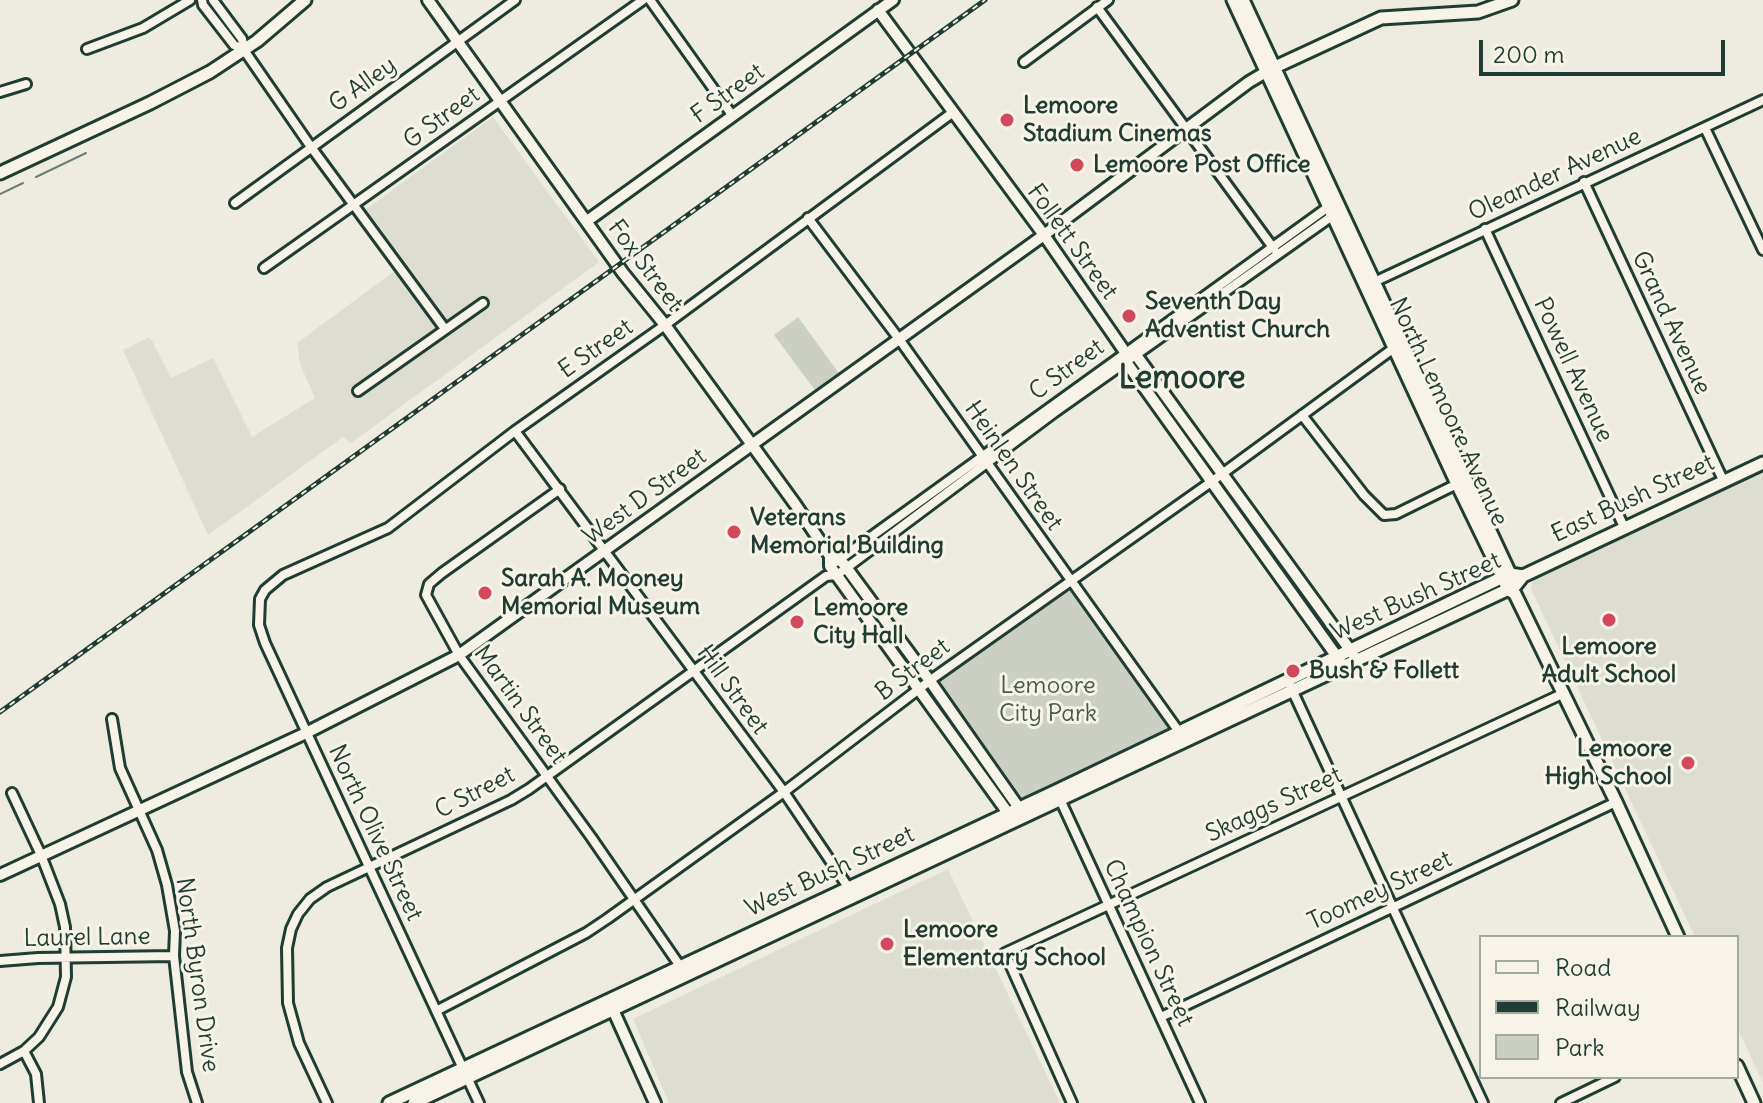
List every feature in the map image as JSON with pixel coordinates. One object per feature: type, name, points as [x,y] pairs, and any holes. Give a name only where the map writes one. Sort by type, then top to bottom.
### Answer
[{"type":"main road","points":[[0,173],[180,88],[244,50],[305,0]]},
{"type":"main road","name":"North Lemoore Avenue","points":[[1233,0],[1269,70],[1677,935]]},
{"type":"main road","name":"North Lemoore Avenue","points":[[1243,0],[1269,70]]},
{"type":"main road","points":[[1269,70],[1381,18],[1478,12],[1512,0]]},
{"type":"main road","name":"East Bush Street","points":[[1512,583],[1763,463]]},
{"type":"main road","name":"West Bush Street","points":[[389,1103],[466,1073],[1015,813],[1512,583]]},
{"type":"main road","points":[[1739,1070],[1754,1103]]},
{"type":"main road","name":"West Bush Street","points":[[414,1103],[466,1073]]},
{"type":"street","points":[[87,49],[143,28],[190,0]]},
{"type":"street","points":[[202,0],[234,45],[244,50]]},
{"type":"street","points":[[213,0],[242,39],[244,50],[311,147],[445,329]]},
{"type":"street","name":"Fox Street","points":[[428,0],[623,273],[752,444],[920,688],[1015,813]]},
{"type":"street","name":"G Alley","points":[[235,203],[515,0]]},
{"type":"street","name":"G Street","points":[[264,268],[643,0]]},
{"type":"street","points":[[650,0],[732,115]]},
{"type":"street","name":"Follett Street","points":[[871,0],[1044,235],[1129,356],[1211,482],[1341,662]]},
{"type":"street","name":"F Street","points":[[587,221],[893,0]]},
{"type":"street","points":[[1024,62],[1108,0]]},
{"type":"street","points":[[1097,7],[1278,255]]},
{"type":"street","name":"West D Street","points":[[0,875],[306,733],[459,655],[1269,70]]},
{"type":"street","points":[[0,92],[26,84]]},
{"type":"street","name":"Oleander Avenue","points":[[1369,284],[1763,100]]},
{"type":"street","name":"E Street","points":[[258,603],[265,590],[283,575],[388,528],[515,431],[665,325],[952,113]]},
{"type":"street","points":[[1705,128],[1763,250]]},
{"type":"street","name":"Grand Avenue","points":[[1584,182],[1723,480]]},
{"type":"street","name":"C Street","points":[[1129,356],[1272,246],[1334,208]]},
{"type":"street","name":"C Street","points":[[327,1103],[295,1030],[288,1003],[287,948],[291,929],[310,899],[327,887],[511,800],[984,459],[1278,255],[1334,208]]},
{"type":"street","name":"Heinlen Street","points":[[808,218],[899,339],[1181,736]]},
{"type":"street","name":"Powell Avenue","points":[[1485,229],[1624,527]]},
{"type":"street","points":[[358,391],[483,303]]},
{"type":"street","name":"B Street","points":[[436,1011],[586,933],[784,792],[920,688],[1398,345]]},
{"type":"street","name":"Follett Street","points":[[1129,356],[1223,473],[1354,656]]},
{"type":"street","points":[[1302,415],[1364,495],[1384,515],[1396,514],[1462,481]]},
{"type":"street","name":"Hill Street","points":[[515,431],[784,792],[852,892]]},
{"type":"street","name":"Martin Street","points":[[560,489],[429,584],[426,595],[459,655],[684,971]]},
{"type":"street","name":"Fox Street","points":[[835,566],[930,681],[1015,813]]},
{"type":"street","name":"North Olive Street","points":[[258,603],[259,625],[265,643],[479,1103]]},
{"type":"street","points":[[1290,686],[1483,1103]]},
{"type":"street","name":"Skaggs Street","points":[[1072,1103],[1005,953],[1562,694]]},
{"type":"street","name":"North Byron Drive","points":[[112,719],[120,768],[157,850],[167,885],[175,931],[174,956],[187,1072],[197,1103]]},
{"type":"street","points":[[0,1064],[24,1051],[39,1037],[58,1007],[66,977],[65,927],[60,904],[12,793]]},
{"type":"street","name":"Champion Street","points":[[1058,795],[1200,1103]]},
{"type":"street","name":"Toomey Street","points":[[1161,1017],[1616,802]]},
{"type":"street","name":"Laurel Lane","points":[[0,961],[174,956]]},
{"type":"street","points":[[611,1005],[655,1103]]},
{"type":"street","points":[[24,1051],[36,1074],[39,1103]]},
{"type":"street","points":[[1561,1103],[1611,1079]]},
{"type":"shaded area","points":[[493,117],[599,262],[351,443],[343,437],[208,535],[123,350],[150,337],[171,378],[213,358],[252,437],[315,398],[300,364],[297,343],[404,264],[365,210]]},
{"type":"shaded area","name":"Lemoore High School","points":[[1763,472],[1763,1083],[1739,1031],[1739,935],[1694,935],[1531,589],[1533,580]]},
{"type":"shaded area","name":"Lemoore Elementary School","points":[[948,869],[1060,1103],[669,1103],[633,1019]]},
{"type":"green space","points":[[798,317],[843,379],[820,397],[774,335]]},
{"type":"green space","name":"Lemoore City Park","points":[[1070,581],[1178,732],[1019,808],[930,681]]},
{"type":"waterway","points":[[36,177],[86,153]]},
{"type":"waterway","points":[[0,194],[23,183]]},
{"type":"railway","points":[[0,712],[985,0]]},
{"type":"place","name":"Lemoore Stadium Cinemas","points":[[1007,120]]},
{"type":"place","name":"Lemoore Post Office","points":[[1077,165]]},
{"type":"place","name":"Seventh Day Adventist Church","points":[[1129,316]]},
{"type":"place","name":"Veterans Memorial Building","points":[[734,532]]},
{"type":"place","name":"Sarah A. Mooney Memorial Museum","points":[[485,593]]},
{"type":"place","name":"Lemoore Adult School","points":[[1609,620]]},
{"type":"place","name":"Lemoore City Hall","points":[[797,622]]},
{"type":"place","name":"Bush & Follett","points":[[1293,671]]},
{"type":"place","name":"Lemoore High School","points":[[1688,763]]},
{"type":"place","name":"Lemoore Elementary School","points":[[887,944]]},
{"type":"district","name":"Lemoore","points":[[1182,379]]}]
